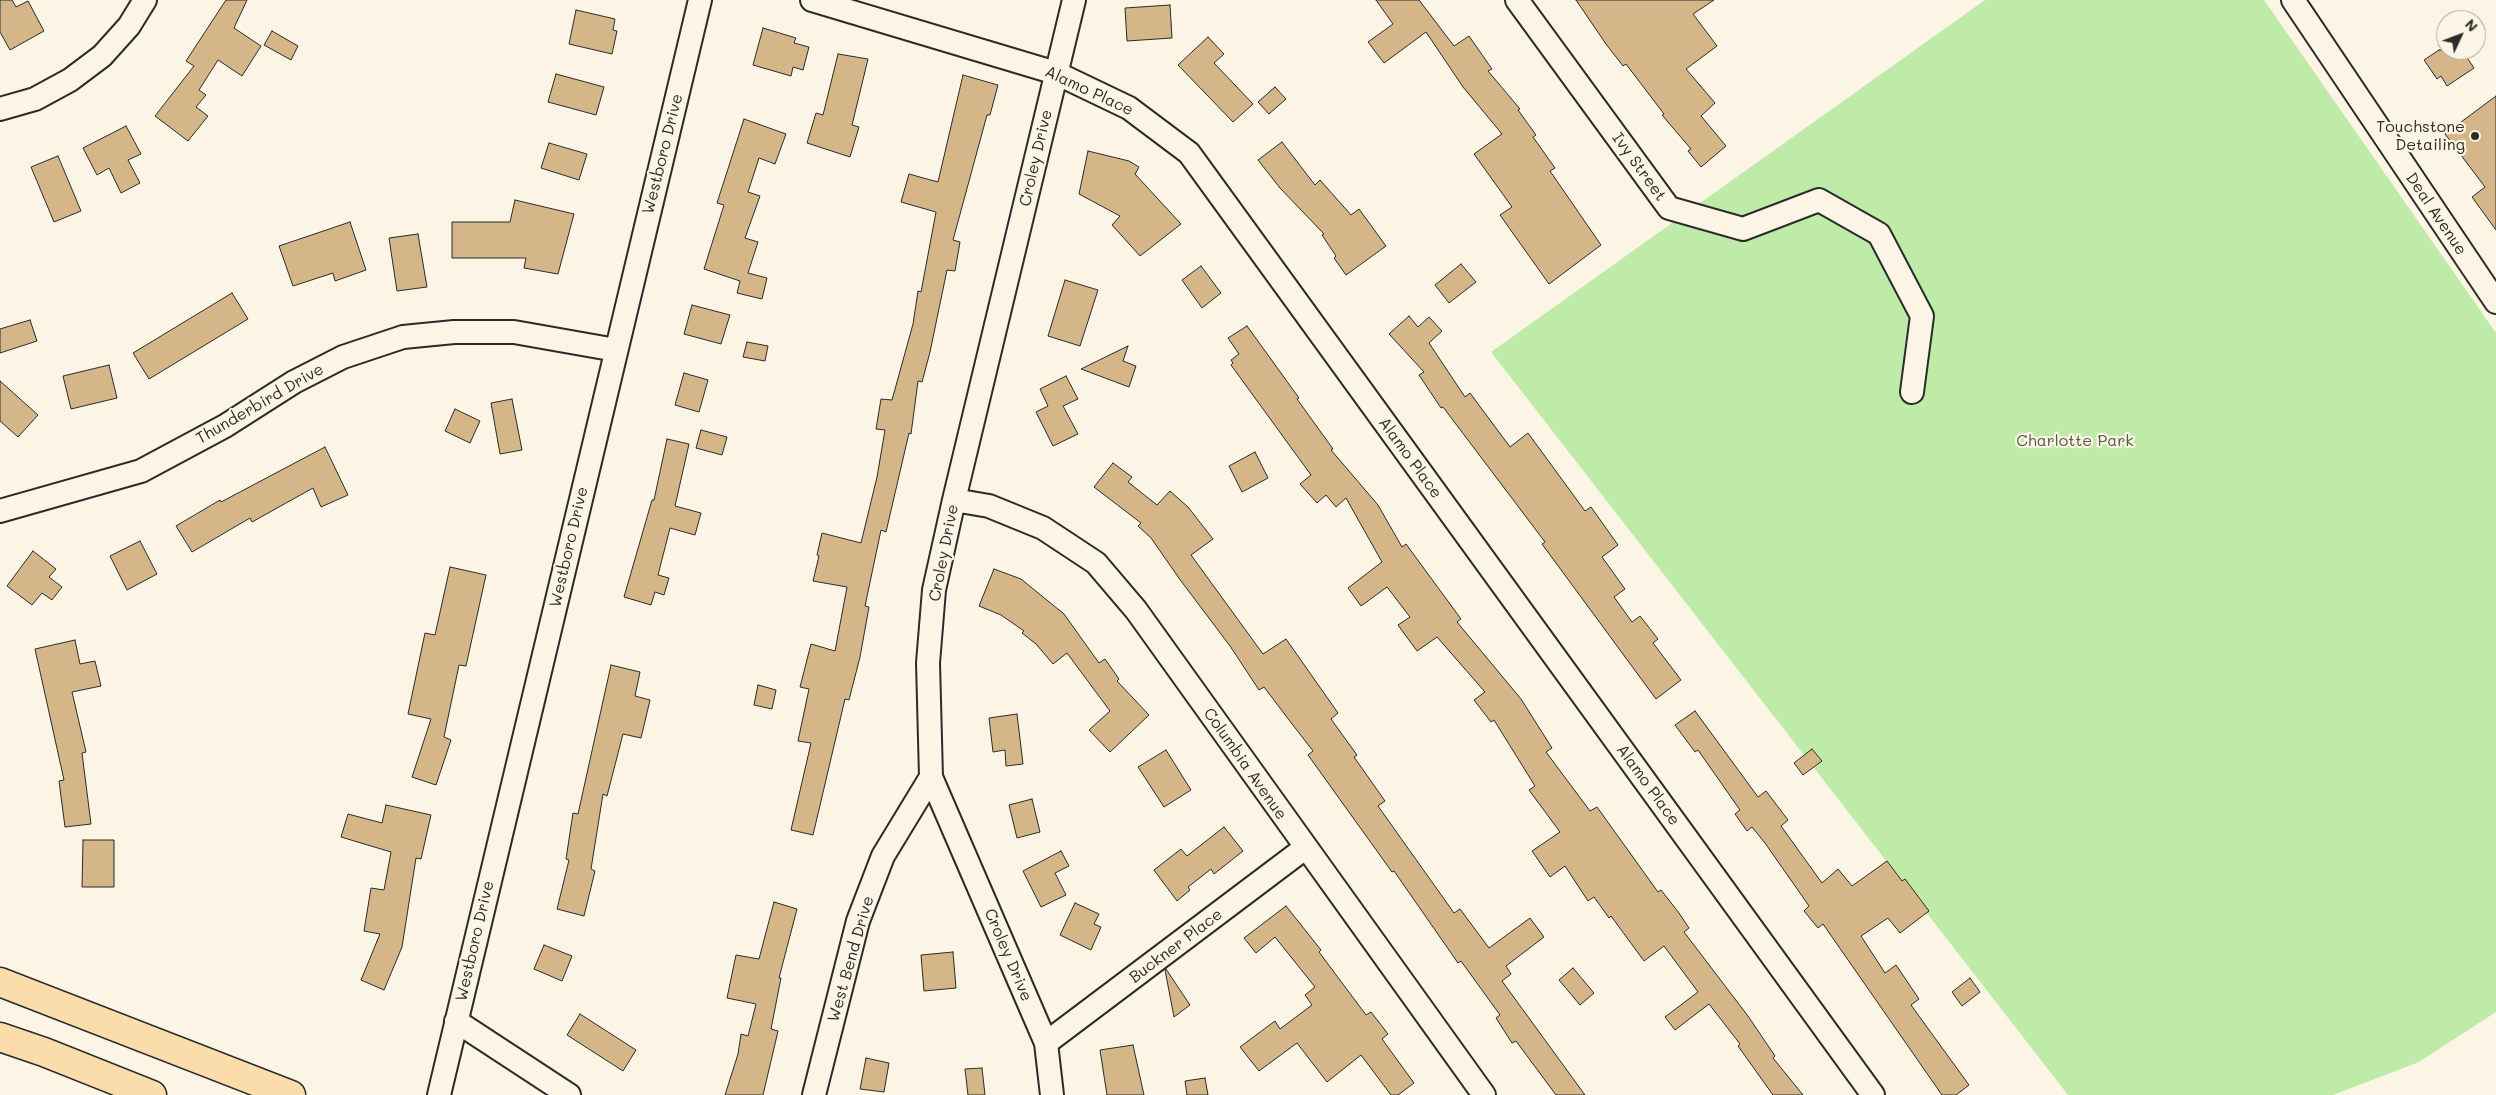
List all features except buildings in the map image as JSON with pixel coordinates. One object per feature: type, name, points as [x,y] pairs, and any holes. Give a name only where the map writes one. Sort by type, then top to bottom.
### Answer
[{"type":"highway","points":[[0,982],[291,1095]]},
{"type":"highway","points":[[0,1037],[44,1052],[152,1095]]},
{"type":"street","points":[[0,109],[35,99],[70,80],[102,56],[129,26],[145,0]]},
{"type":"street","name":"Westboro Drive","points":[[439,1095],[700,0]]},
{"type":"street","name":"Alamo Place","points":[[812,0],[1056,73],[1130,108],[1189,153],[1873,1095]]},
{"type":"street","name":"Croley Drive","points":[[1052,1095],[1046,1043],[931,777],[928,662],[934,590],[1074,0]]},
{"type":"street","name":"Ivy Street","points":[[1517,0],[1670,208],[1743,229],[1818,200],[1879,234],[1922,316],[1912,392]]},
{"type":"street","name":"Deal Avenue","points":[[2292,0],[2496,302]]},
{"type":"street","name":"Thunderbird Drive","points":[[0,511],[141,471],[225,426],[294,382],[343,358],[403,336],[454,332],[514,332],[616,350]]},
{"type":"street","name":"Columbia Avenue","points":[[954,500],[989,506],[1043,528],[1096,563],[1136,610],[1484,1095]]},
{"type":"street","name":"West Bend Drive","points":[[814,1095],[858,921],[883,856],[931,777]]},
{"type":"street","name":"Buckner Place","points":[[1046,1043],[1305,848]]},
{"type":"street","points":[[456,1021],[570,1095]]},
{"type":"green space","name":"Charlotte Park","points":[[1985,0],[2264,0],[2496,333],[2496,1012],[2419,1062],[2333,1095],[2068,1095],[1491,352]]},
{"type":"place","name":"Touchstone Detailing","points":[[2475,136]]}]
